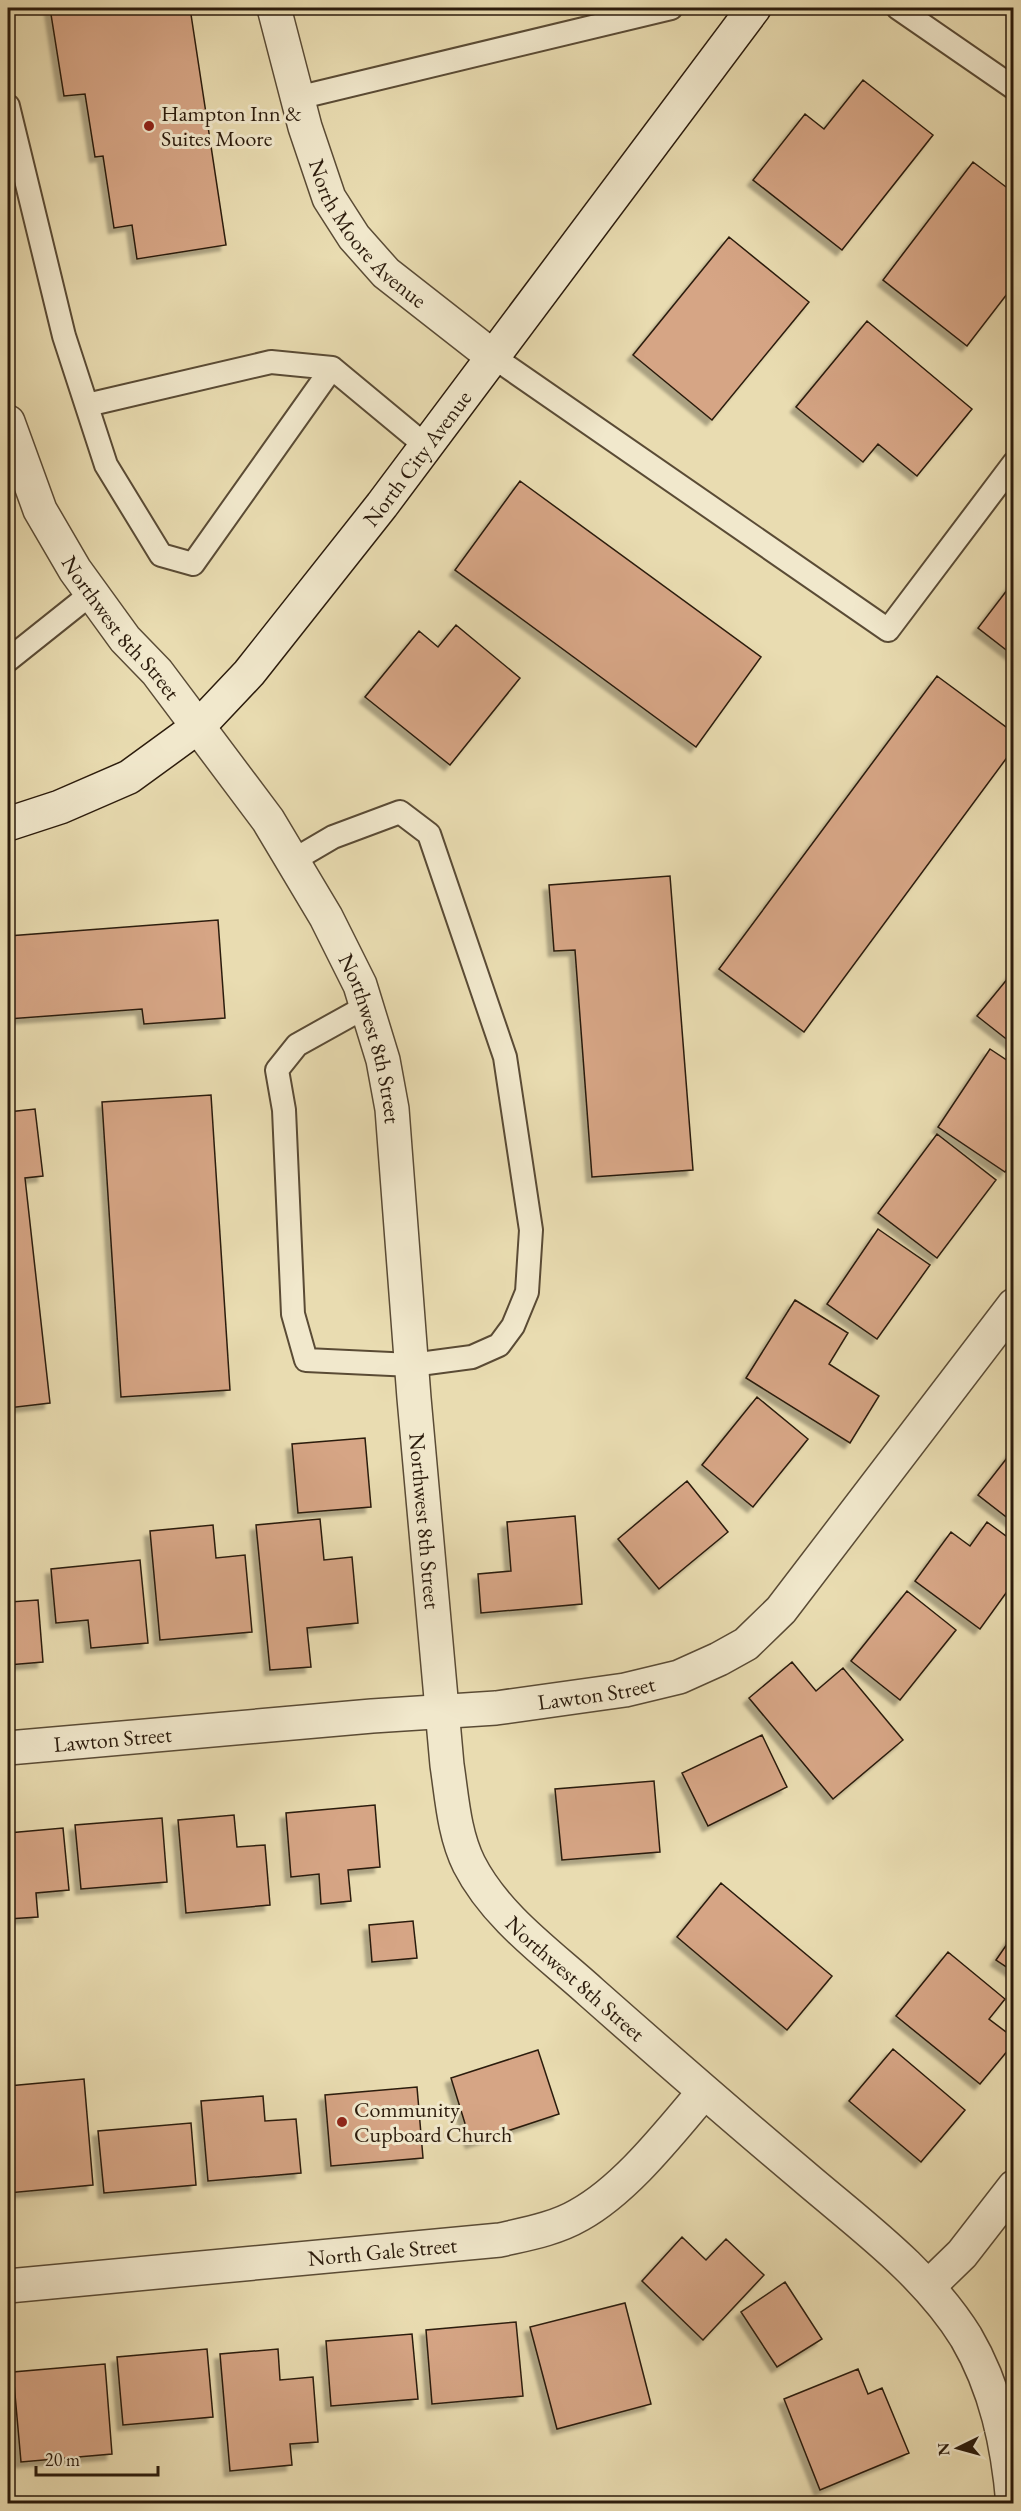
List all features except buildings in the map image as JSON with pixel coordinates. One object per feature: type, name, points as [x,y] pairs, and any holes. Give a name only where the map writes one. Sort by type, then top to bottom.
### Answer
[{"type":"street","name":"North Moore Avenue","points":[[274,8],[297,98],[329,198],[354,237],[386,273],[492,356]]},
{"type":"street","name":"North City Avenue","points":[[8,824],[60,807],[129,777],[199,726],[249,673],[426,446],[754,8]]},
{"type":"street","name":"Northwest 8th Street","points":[[8,422],[40,510],[75,570],[125,639],[157,672],[199,726],[268,820],[330,927],[360,985],[367,1006],[383,1060],[392,1109],[442,1711],[455,1822],[468,1863],[485,1889],[513,1922],[704,2092],[877,2239],[928,2287],[965,2337],[984,2372],[1000,2415],[1010,2469],[1012,2504]]},
{"type":"street","name":"Lawton Street","points":[[8,1748],[495,1708],[624,1690],[679,1677],[746,1644],[781,1610],[1014,1305]]},
{"type":"street","name":"North Gale Street","points":[[8,2286],[500,2240],[544,2229],[579,2215],[615,2188],[656,2148],[704,2092]]},
{"type":"street","points":[[928,2287],[962,2254],[1014,2187]]},
{"type":"lane","points":[[297,98],[671,8]]},
{"type":"lane","points":[[898,8],[1014,88]]},
{"type":"lane","points":[[8,106],[64,336],[106,465],[161,555],[193,564],[332,368]]},
{"type":"lane","points":[[492,356],[888,630],[1014,463]]},
{"type":"lane","points":[[87,405],[271,362],[332,368],[426,446]]},
{"type":"lane","points":[[8,660],[92,593]]},
{"type":"lane","points":[[292,861],[333,837],[400,812],[429,834],[505,1057],[531,1230],[527,1292],[513,1326],[499,1345],[472,1357],[412,1365],[306,1360],[293,1314],[284,1110],[277,1070],[297,1045],[367,1006]]},
{"type":"place","name":"Hampton Inn & Suites Moore","points":[[149,126]]},
{"type":"place","name":"Community Cupboard Church","points":[[342,2122]]}]
